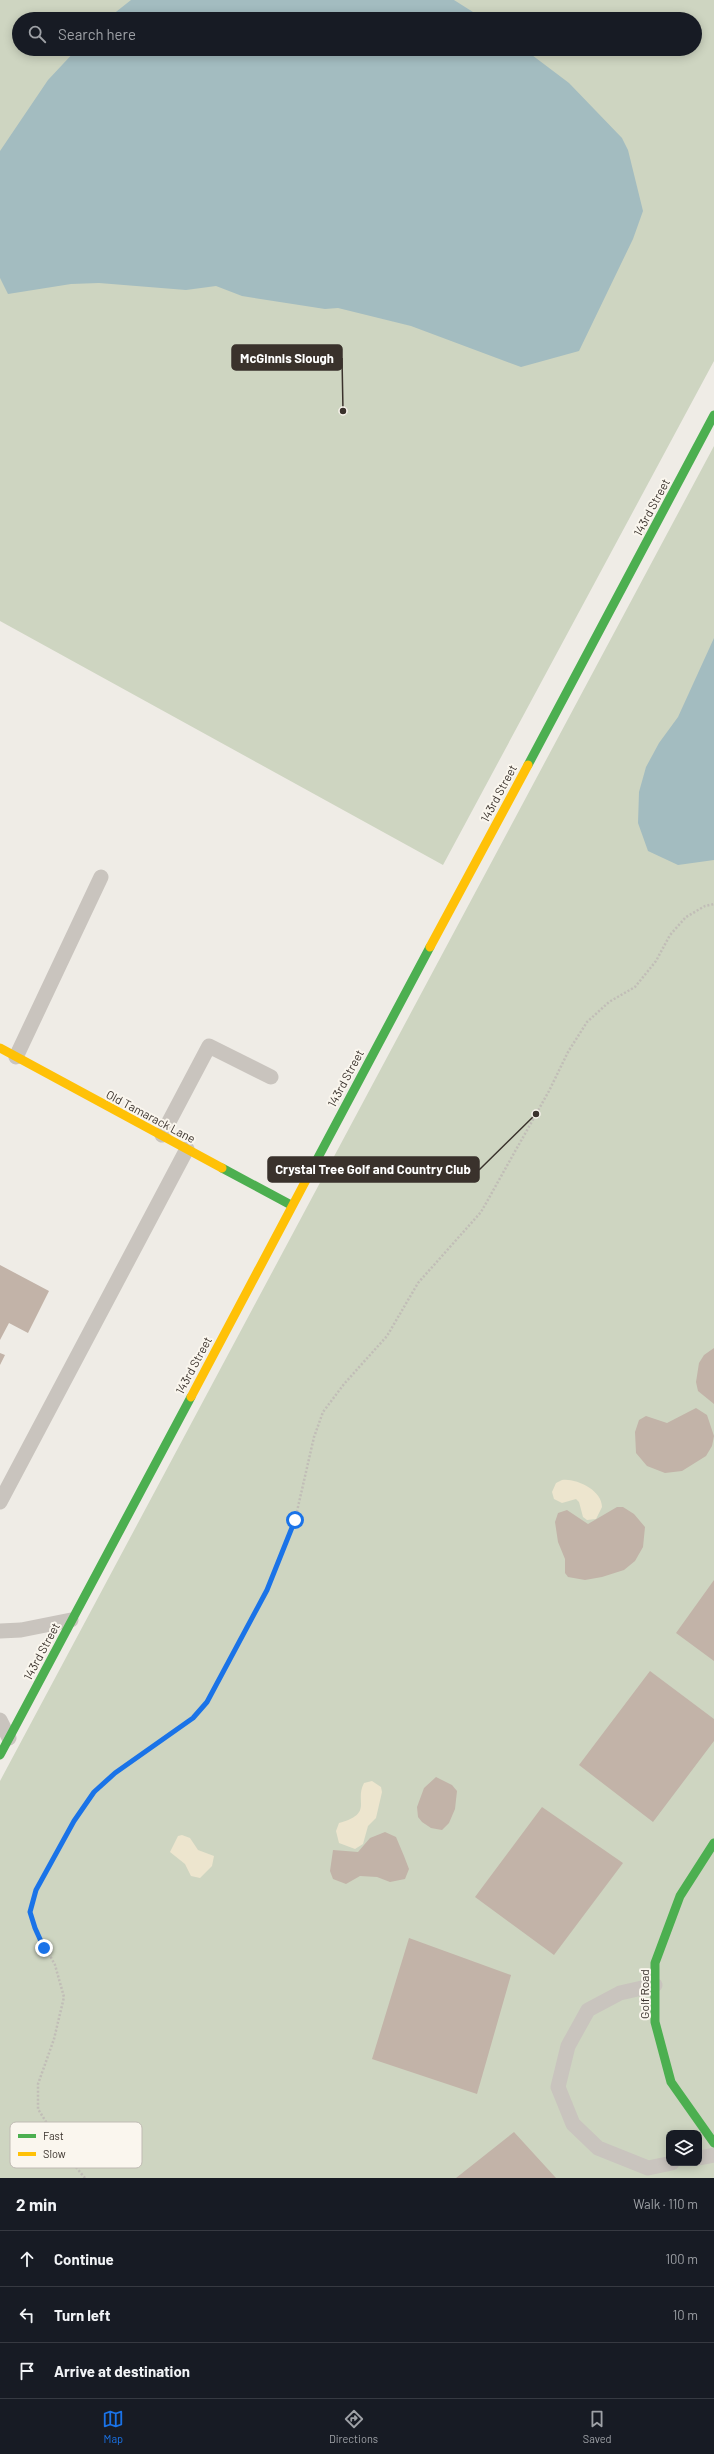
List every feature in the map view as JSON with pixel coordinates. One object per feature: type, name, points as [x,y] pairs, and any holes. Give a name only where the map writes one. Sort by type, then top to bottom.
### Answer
[{"type":"main road","name":"143rd Street","points":[[0,1755],[291,1205],[714,415]]},
{"type":"main road","name":"Old Tamarack Lane","points":[[0,1048],[291,1205]]},
{"type":"main road","name":"Golf Road","points":[[714,1843],[680,1896],[655,1963],[655,2022],[671,2082],[706,2136],[714,2143]]},
{"type":"lane","points":[[16,1057],[101,877]]},
{"type":"lane","points":[[162,1135],[209,1046],[271,1077]]},
{"type":"lane","points":[[0,1502],[187,1149]]},
{"type":"lane","points":[[0,1631],[20,1630],[71,1620]]},
{"type":"lane","points":[[0,1720],[9,1738]]},
{"type":"lane","points":[[655,1985],[620,1993],[588,2010],[568,2046],[558,2087],[573,2124],[598,2148],[648,2168],[666,2164]]},
{"type":"lane","points":[[702,2157],[714,2155]]},
{"type":"path","points":[[46,2122],[38,2110],[38,2084],[54,2039],[64,1997],[55,1965],[35,1928],[30,1912],[36,1890],[74,1821],[94,1792],[115,1773],[193,1718],[207,1702],[267,1590],[283,1551],[295,1520],[314,1437],[323,1412],[344,1384],[387,1336],[418,1283],[481,1212],[568,1052],[587,1022],[609,1002],[634,987],[656,961],[670,935],[686,918],[705,906],[714,904]]},
{"type":"path","points":[[77,2168],[85,2178]]},
{"type":"green space","points":[[0,0],[714,0],[714,361],[443,865],[0,621]]},
{"type":"green space","points":[[714,446],[714,2178],[0,2178],[0,1781]]},
{"type":"sand","points":[[562,1480],[581,1483],[593,1490],[598,1495],[602,1507],[596,1519],[587,1520],[583,1517],[579,1502],[576,1499],[562,1503],[554,1499],[552,1492],[556,1483]]},
{"type":"sand","points":[[372,1781],[381,1787],[382,1792],[376,1818],[368,1826],[363,1844],[355,1849],[339,1843],[336,1831],[339,1823],[350,1819],[360,1811],[361,1790],[364,1783]]},
{"type":"sand","points":[[182,1835],[190,1838],[198,1850],[214,1856],[212,1866],[200,1878],[191,1876],[185,1864],[170,1852],[178,1836]]},
{"type":"water","points":[[131,0],[454,0],[473,12],[116,12]]},
{"type":"water","points":[[70,56],[533,56],[569,83],[622,138],[628,150],[643,211],[633,239],[579,351],[521,367],[411,326],[338,308],[325,309],[242,296],[216,286],[186,290],[99,283],[71,284],[8,294],[0,278],[0,151],[48,80]]},
{"type":"water","points":[[714,638],[714,860],[678,865],[648,851],[638,823],[639,792],[646,767],[659,743],[678,717]]},
{"type":"building","points":[[0,1265],[49,1291],[28,1333],[9,1323],[0,1340]]},
{"type":"building","points":[[714,1348],[714,1404],[698,1391],[696,1382],[699,1363],[704,1355]]},
{"type":"building","points":[[0,1353],[5,1355],[0,1365]]},
{"type":"building","points":[[696,1408],[707,1415],[714,1436],[712,1446],[706,1456],[682,1471],[665,1473],[647,1466],[636,1453],[635,1432],[639,1420],[646,1416],[667,1423]]},
{"type":"building","points":[[617,1507],[623,1507],[634,1514],[645,1527],[643,1547],[635,1561],[624,1570],[602,1577],[585,1580],[568,1577],[565,1573],[565,1559],[558,1542],[555,1522],[558,1513],[567,1510],[588,1524]]},
{"type":"building","points":[[714,1580],[714,1661],[676,1633]]},
{"type":"building","points":[[650,1671],[714,1719],[714,1741],[653,1822],[579,1765]]},
{"type":"building","points":[[436,1777],[452,1785],[457,1791],[455,1809],[449,1823],[442,1830],[431,1828],[422,1822],[418,1817],[417,1807],[424,1788]]},
{"type":"building","points":[[542,1807],[623,1863],[554,1955],[475,1897]]},
{"type":"building","points":[[385,1832],[396,1837],[409,1869],[405,1879],[390,1882],[377,1877],[360,1876],[346,1884],[333,1879],[330,1871],[333,1850],[358,1852],[370,1838]]},
{"type":"building","points":[[409,1938],[511,1975],[477,2094],[372,2059]]},
{"type":"building","points":[[514,2132],[556,2178],[456,2178]]},
{"type":"traffic: fast","points":[[528,765],[714,415]]},
{"type":"traffic: fast","points":[[313,1167],[430,947]]},
{"type":"traffic: fast","points":[[222,1168],[291,1205]]},
{"type":"traffic: fast","points":[[0,1755],[191,1397]]},
{"type":"traffic: fast","points":[[714,1843],[680,1896],[655,1963],[655,2022],[671,2082],[714,2143]]},
{"type":"traffic: slow","points":[[430,947],[528,765]]},
{"type":"traffic: slow","points":[[0,1048],[222,1168]]},
{"type":"traffic: slow","points":[[191,1397],[313,1167]]},
{"type":"place","name":"McGinnis Slough","points":[[343,411]]},
{"type":"place","name":"Crystal Tree Golf and Country Club","points":[[536,1114]]},
{"type":"route","points":[[44,1948],[30,1912],[36,1890],[74,1821],[94,1792],[115,1773],[193,1718],[207,1702],[267,1590],[295,1520]]}]
